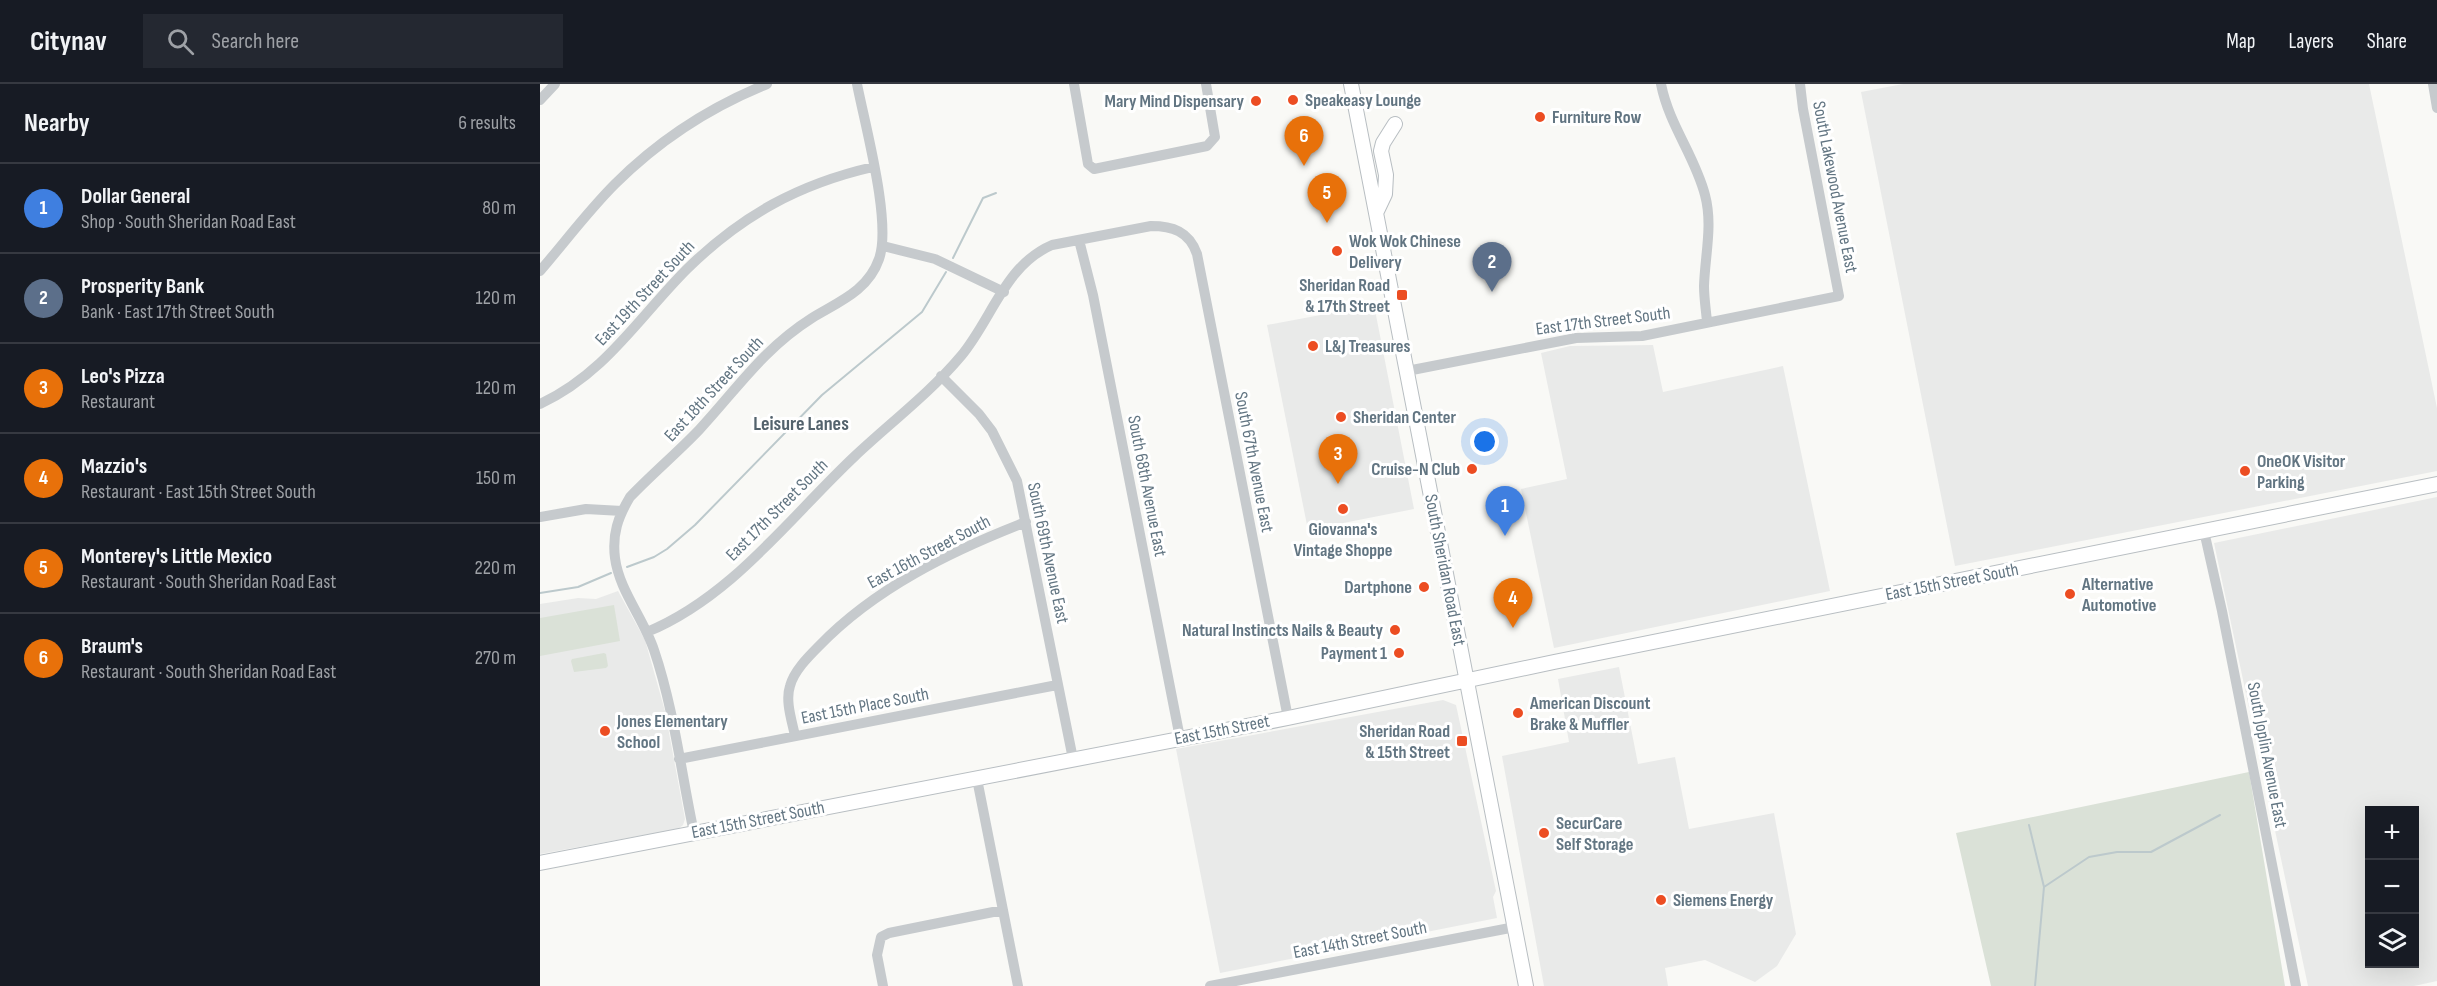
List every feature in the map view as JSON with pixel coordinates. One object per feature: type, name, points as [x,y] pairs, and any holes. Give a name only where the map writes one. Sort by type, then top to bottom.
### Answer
[{"type":"main road","name":"South Sheridan Road East","points":[[1351,84],[1526,986]]},
{"type":"main road","points":[[1376,213],[1385,194],[1386,175],[1381,151],[1383,143],[1395,124]]},
{"type":"main road","name":"East 15th Street South","points":[[1467,680],[2437,484]]},
{"type":"main road","name":"East 15th Street","points":[[977,779],[1467,680]]},
{"type":"main road","name":"East 15th Street South","points":[[540,863],[977,779]]},
{"type":"street","points":[[540,100],[555,84]]},
{"type":"street","points":[[540,271],[604,195],[661,143],[717,107],[767,84]]},
{"type":"street","points":[[857,84],[884,231],[883,246],[935,258],[1004,291]]},
{"type":"street","points":[[1074,84],[1088,164],[1094,169],[1207,146],[1215,137],[1206,84]]},
{"type":"street","points":[[1661,84],[1672,121],[1700,179],[1707,206],[1709,230],[1704,300],[1707,322]]},
{"type":"street","name":"South Lakewood Avenue East","points":[[1800,84],[1839,296]]},
{"type":"street","points":[[2433,84],[2437,108]]},
{"type":"street","name":"East 19th Street South","points":[[540,404],[572,386],[599,366],[688,269],[717,242],[743,223],[765,208],[810,185],[834,176],[873,167]]},
{"type":"street","name":"East 17th Street South","points":[[648,632],[696,607],[732,578],[853,458],[942,376],[981,331],[1013,274],[1037,252],[1052,245],[1151,226],[1169,226]]},
{"type":"street","name":"South 67th Avenue East","points":[[1169,226],[1186,235],[1197,254],[1288,718]]},
{"type":"street","name":"South 68th Avenue East","points":[[1079,240],[1093,295],[1180,738]]},
{"type":"street","name":"East 18th Street South","points":[[621,511],[641,485],[687,442],[751,368],[771,349],[813,318],[848,297],[866,282],[879,260],[883,246]]},
{"type":"street","name":"East 17th Street South","points":[[1407,371],[1576,338],[1641,336],[1839,296]]},
{"type":"street","name":"South 69th Avenue East","points":[[942,376],[979,414],[1001,446],[1017,481],[1073,759]]},
{"type":"street","points":[[540,517],[586,508],[621,511],[614,539],[617,567],[648,632],[668,697],[694,833]]},
{"type":"street","name":"East 16th Street South","points":[[795,736],[788,700],[790,685],[809,655],[829,635],[851,615],[884,591],[989,536],[1026,522]]},
{"type":"street","name":"South Joplin Avenue East","points":[[2204,531],[2223,611],[2296,986]]},
{"type":"street","name":"East 15th Place South","points":[[679,759],[1057,685]]},
{"type":"street","points":[[977,779],[1018,986]]},
{"type":"street","points":[[883,986],[877,955],[881,937],[889,933],[1003,910]]},
{"type":"street","name":"East 14th Street South","points":[[1210,986],[1515,927]]},
{"type":"shaded area","points":[[1903,84],[2369,84],[2437,408],[2437,471],[1955,566],[1861,92]]},
{"type":"shaded area","name":"Sheridan Center","points":[[1374,305],[1414,509],[1308,530],[1267,325]]},
{"type":"shaded area","points":[[1653,345],[1663,392],[1783,366],[1830,591],[1554,648],[1521,489],[1567,479],[1541,353],[1570,346]]},
{"type":"shaded area","points":[[2437,497],[2437,981],[2414,986],[2308,986],[2214,543]]},
{"type":"shaded area","name":"Jones Elementary School","points":[[618,591],[645,640],[665,711],[685,819],[683,825],[678,829],[540,854],[540,604],[578,598],[596,599]]},
{"type":"shaded area","points":[[614,605],[620,641],[540,656],[540,618]]},
{"type":"shaded area","points":[[604,653],[608,666],[606,668],[574,672],[572,659]]},
{"type":"shaded area","points":[[1619,667],[1638,764],[1675,757],[1689,829],[1774,813],[1796,934],[1777,966],[1755,982],[1705,960],[1665,968],[1668,986],[1544,986],[1502,756],[1569,742],[1558,679]]},
{"type":"shaded area","points":[[1443,700],[1456,705],[1496,891],[1493,897],[1497,918],[1220,973],[1176,749]]},
{"type":"shaded area","points":[[2249,772],[2285,986],[1991,986],[1956,833]]},
{"type":"waterway","points":[[953,258],[983,198],[996,193]]},
{"type":"waterway","points":[[627,567],[654,557],[667,549],[695,525],[822,395],[922,312],[946,272]]},
{"type":"waterway","points":[[540,593],[578,587],[611,573]]},
{"type":"waterway","points":[[2044,887],[2089,857],[2117,852],[2151,852],[2220,815]]},
{"type":"waterway","points":[[2029,825],[2044,887],[2035,986]]},
{"type":"place","name":"Speakeasy Lounge","points":[[1293,100]]},
{"type":"place","name":"Mary Mind Dispensary","points":[[1256,101]]},
{"type":"place","name":"Furniture Row","points":[[1540,117]]},
{"type":"place","name":"Braum's","points":[[1304,166]]},
{"type":"place","name":"Monterey's Little Mexico","points":[[1327,223]]},
{"type":"place","name":"Wok Wok Chinese Delivery","points":[[1337,251]]},
{"type":"place","name":"Prosperity Bank","points":[[1492,292]]},
{"type":"place","name":"Sheridan Road & 17th Street","points":[[1402,295]]},
{"type":"place","name":"L&J Treasures","points":[[1313,346]]},
{"type":"place","name":"Sheridan Center","points":[[1341,417]]},
{"type":"place","name":"Cruise-N Club","points":[[1472,469]]},
{"type":"place","name":"OneOK Visitor Parking","points":[[2245,471]]},
{"type":"place","name":"Leo's Pizza","points":[[1338,484]]},
{"type":"place","name":"Giovanna's Vintage Shoppe","points":[[1343,509]]},
{"type":"place","name":"Dollar General","points":[[1505,536]]},
{"type":"place","name":"Dartphone","points":[[1424,587]]},
{"type":"place","name":"Alternative Automotive","points":[[2070,594]]},
{"type":"place","name":"Mazzio's","points":[[1513,628]]},
{"type":"place","name":"Natural Instincts Nails & Beauty","points":[[1395,630]]},
{"type":"place","name":"Payment 1","points":[[1399,653]]},
{"type":"place","name":"American Discount Brake & Muffler","points":[[1518,713]]},
{"type":"place","name":"Jones Elementary School","points":[[605,731]]},
{"type":"place","name":"Sheridan Road & 15th Street","points":[[1462,741]]},
{"type":"place","name":"SecurCare Self Storage","points":[[1544,833]]},
{"type":"place","name":"Siemens Energy","points":[[1661,900]]},
{"type":"district","name":"Leisure Lanes","points":[[801,424]]}]
